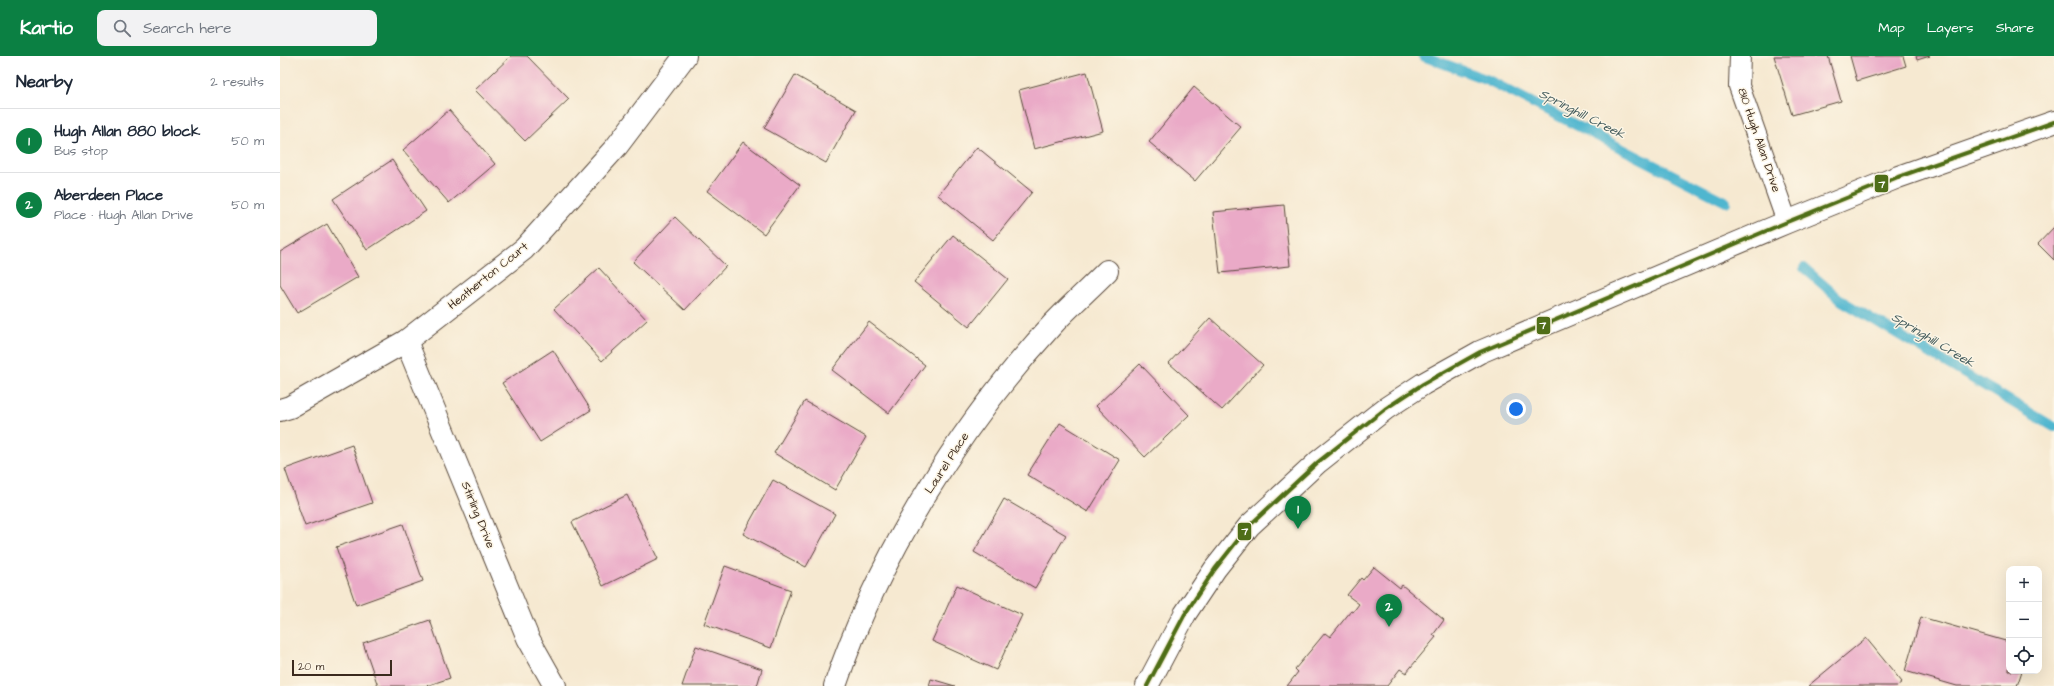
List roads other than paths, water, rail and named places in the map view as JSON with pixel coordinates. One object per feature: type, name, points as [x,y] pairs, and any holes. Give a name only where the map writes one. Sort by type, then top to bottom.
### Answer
[{"type":"street","name":"Heatherton Court","points":[[280,410],[406,341],[524,249],[618,146],[685,56]]},
{"type":"street","points":[[1147,686],[1185,614],[1215,569],[1249,526],[1318,462],[1385,409],[1424,384],[1480,352],[1787,222],[1898,177],[2054,122]]},
{"type":"street","name":"Laurel Place","points":[[835,686],[847,650],[892,552],[940,472],[991,399],[1010,376],[1053,325],[1107,271]]},
{"type":"street","name":"Stirling Drive","points":[[406,341],[528,638],[556,686]]},
{"type":"lane","name":"810 Hugh Allan Drive","points":[[1740,56],[1739,86],[1787,222]]},
{"type":"waterway","name":"Springhill Creek","points":[[1423,56],[1488,80],[1726,202]]},
{"type":"waterway","name":"Springhill Creek","points":[[1804,268],[1842,301],[2054,427]]},
{"type":"place","name":"Hugh Allan 880 block","points":[[1298,529]]},
{"type":"place","name":"Aberdeen Place","points":[[1389,627]]}]
